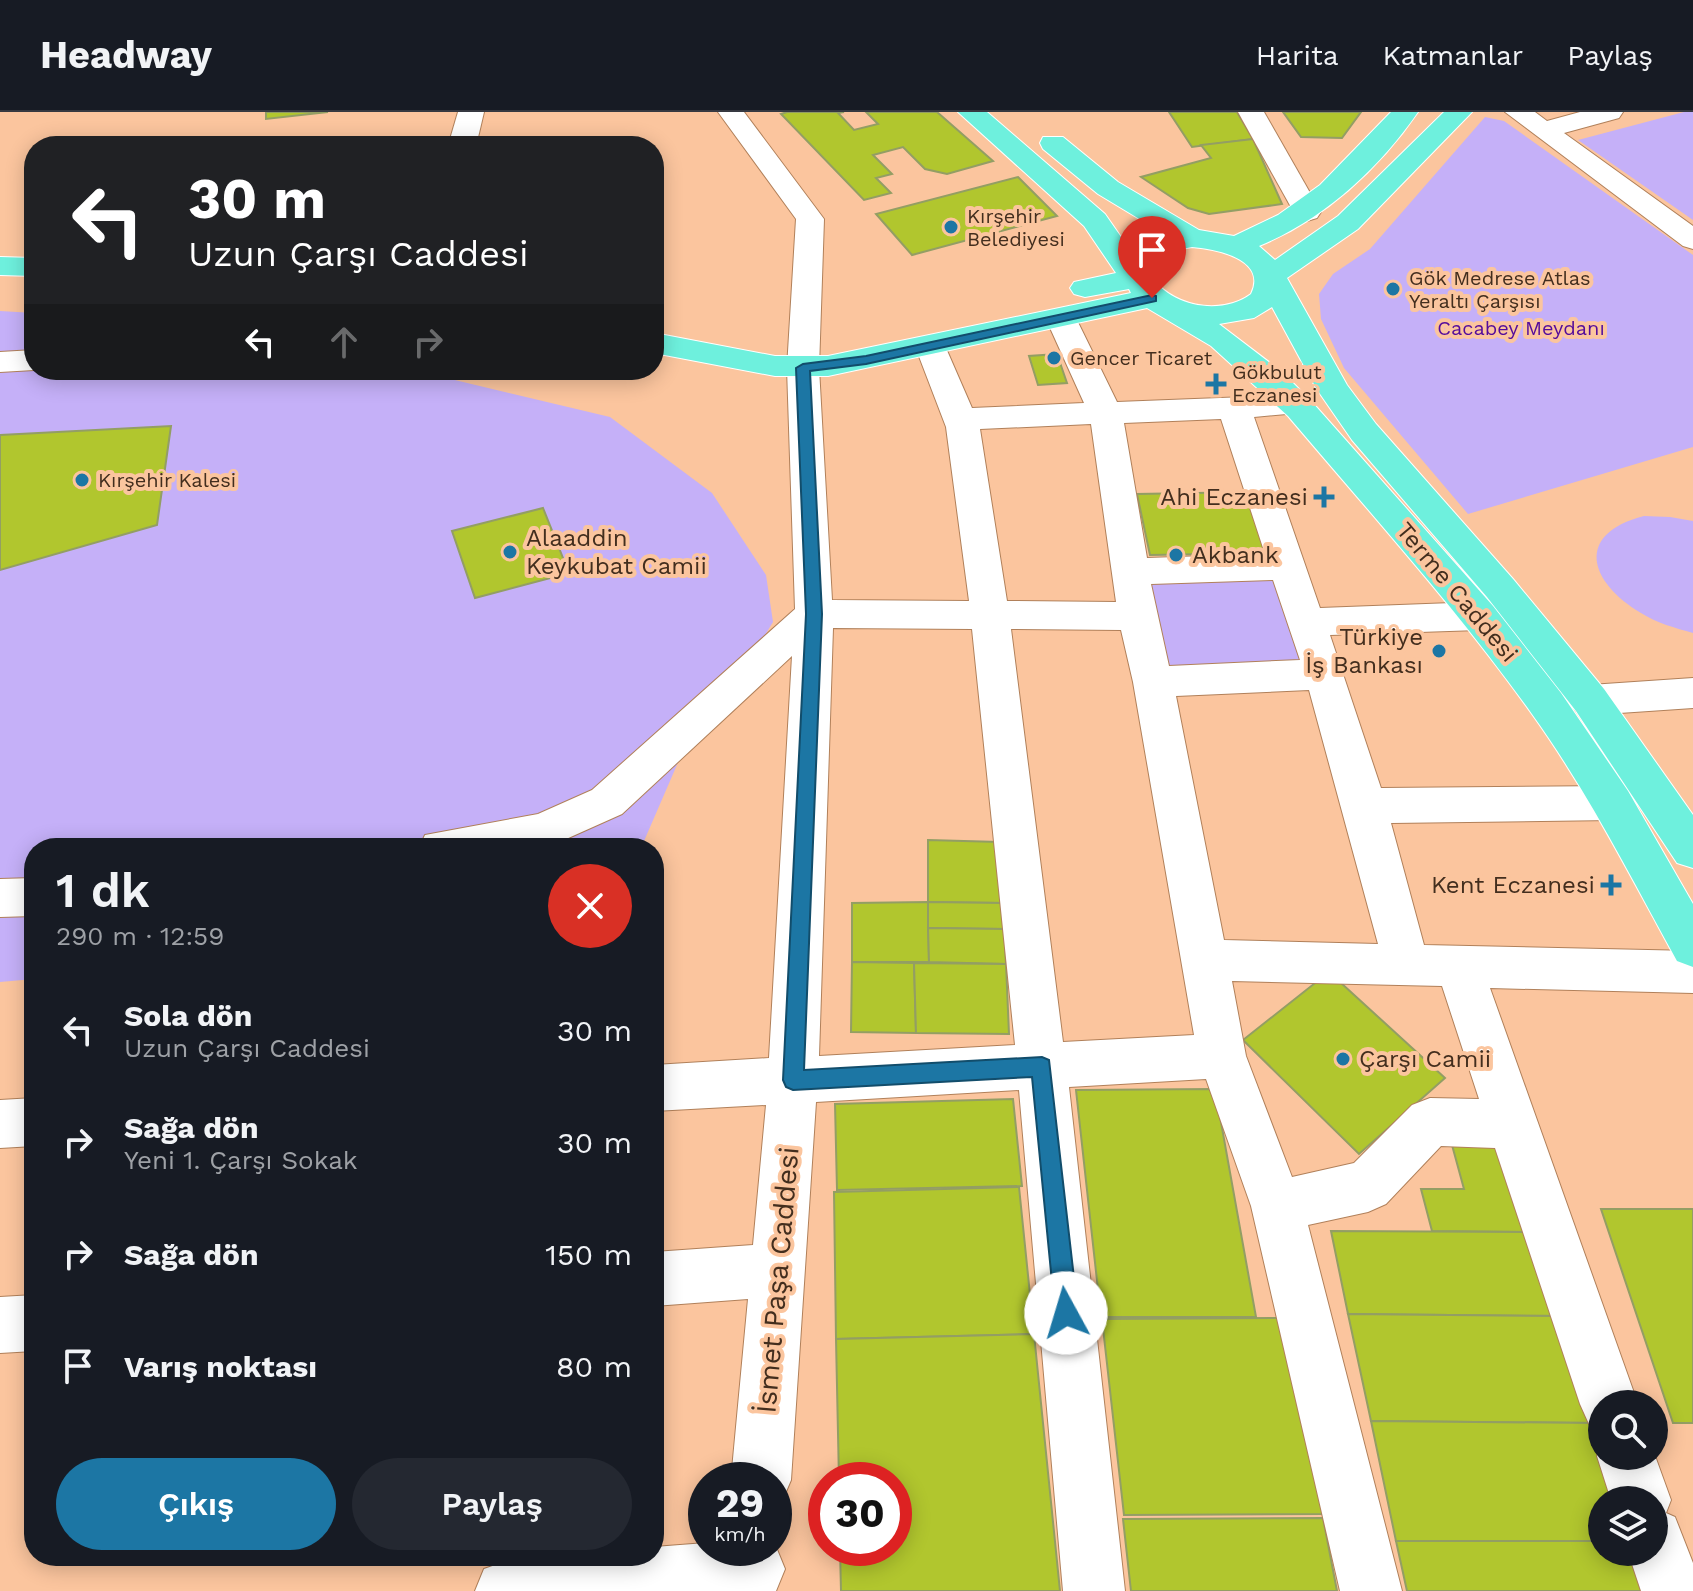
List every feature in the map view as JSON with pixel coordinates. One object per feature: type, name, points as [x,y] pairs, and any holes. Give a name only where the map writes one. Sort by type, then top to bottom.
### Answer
[{"type":"main road","points":[[971,112],[1095,220],[1143,288],[1191,314],[1235,313],[1253,307],[1266,298],[1271,287],[1270,275],[1335,235],[1459,112]]},
{"type":"main road","points":[[1143,288],[1134,266],[1140,255],[1153,246],[1192,238],[1235,246],[1307,212],[1349,175],[1405,112]]},
{"type":"main road","points":[[1027,121],[1108,188],[1192,238]]},
{"type":"main road","points":[[0,238],[24,239]]},
{"type":"main road","name":"Terme Caddesi","points":[[1235,246],[1252,254],[1270,275],[1332,388],[1364,432],[1500,588],[1590,700],[1693,850]]},
{"type":"main road","points":[[0,266],[24,267]]},
{"type":"main road","points":[[664,345],[775,366],[869,335],[1143,288]]},
{"type":"main road","points":[[664,318],[804,354],[931,346],[1062,319],[1143,288]]},
{"type":"main road","name":"Terme Caddesi","points":[[1143,288],[1250,360],[1297,405],[1479,616],[1547,704],[1613,803],[1693,947]]},
{"type":"street","points":[[465,136],[471,112]]},
{"type":"street","name":"İsmet Paşa Caddesi","points":[[731,112],[810,219],[804,354],[814,614],[793,1080],[762,1462]]},
{"type":"street","points":[[1251,112],[1307,212]]},
{"type":"street","points":[[1518,112],[1693,240]]},
{"type":"street","points":[[1543,130],[1610,112]]},
{"type":"street","points":[[1062,319],[1106,415],[1137,616],[1153,682],[1222,1056],[1277,1206],[1371,1591]]},
{"type":"street","points":[[931,346],[961,419],[990,616],[1042,1067],[1094,1591]]},
{"type":"street","points":[[0,362],[24,361]]},
{"type":"street","points":[[961,419],[1297,405]]},
{"type":"street","points":[[1234,408],[1325,674],[1407,966]]},
{"type":"street","points":[[1130,572],[1288,566]]},
{"type":"street","points":[[502,838],[544,831],[607,802],[814,614],[1137,616]]},
{"type":"street","points":[[1306,622],[1479,616]]},
{"type":"street","points":[[1153,682],[1325,674]]},
{"type":"street","points":[[1590,700],[1693,693]]},
{"type":"street","points":[[1364,806],[1613,803]]},
{"type":"street","points":[[0,898],[24,897]]},
{"type":"street","points":[[1204,960],[1693,972]]},
{"type":"street","points":[[1459,967],[1604,1390]]},
{"type":"street","points":[[664,1087],[1222,1056]]},
{"type":"street","points":[[1277,1206],[1368,1186],[1430,1122],[1514,1124]]},
{"type":"street","points":[[0,1124],[24,1123]]},
{"type":"street","points":[[664,1278],[777,1270]]},
{"type":"street","points":[[0,1325],[24,1324]]},
{"type":"street","points":[[1664,1566],[1672,1591]]},
{"type":"street","points":[[506,1591],[754,1569]]},
{"type":"green space","points":[[1693,112],[1693,220],[1578,140]]},
{"type":"green space","name":"Cacabey Meydanı","points":[[1485,117],[1504,121],[1693,255],[1693,447],[1468,514],[1344,368],[1321,319],[1319,294],[1333,274],[1370,249]]},
{"type":"green space","points":[[0,311],[24,312],[24,380],[455,380],[610,417],[712,493],[766,575],[773,622],[748,663],[686,744],[645,838],[24,838],[24,980],[0,982]]},
{"type":"green space","points":[[1644,516],[1693,521],[1693,633],[1641,613],[1623,601],[1601,573],[1597,560],[1599,546],[1607,534],[1622,524]]},
{"type":"green space","points":[[1288,566],[1325,674],[1153,682],[1130,572]]},
{"type":"building","points":[[266,112],[328,112],[266,119]]},
{"type":"building","points":[[844,112],[838,113],[854,130],[878,124],[866,112],[937,112],[993,161],[947,174],[925,169],[903,147],[873,155],[892,174],[876,178],[891,193],[864,200],[781,114]]},
{"type":"building","points":[[1169,112],[1237,112],[1253,139],[1192,147]]},
{"type":"building","points":[[1283,112],[1361,112],[1342,138],[1301,137]]},
{"type":"building","points":[[1253,139],[1282,204],[1209,214],[1188,208],[1141,177],[1211,158],[1201,145]]},
{"type":"building","name":"Kırşehir Belediyesi","points":[[1018,177],[1057,216],[912,255],[876,214]]},
{"type":"building","points":[[1057,354],[1067,383],[1038,385],[1029,356]]},
{"type":"building","name":"Kırşehir Kalesi","points":[[171,426],[157,525],[0,570],[0,435]]},
{"type":"building","points":[[1252,492],[1270,553],[1150,555],[1137,494]]},
{"type":"building","name":"Alaaddin Keykubat Camii","points":[[543,508],[569,573],[475,598],[452,531]]},
{"type":"building","points":[[928,840],[999,842],[1002,903],[928,902]]},
{"type":"building","points":[[928,902],[929,962],[852,962],[852,903]]},
{"type":"building","points":[[928,902],[1002,903],[1004,929],[928,928]]},
{"type":"building","points":[[928,928],[1004,929],[1006,964],[929,962]]},
{"type":"building","points":[[852,962],[914,963],[916,1033],[851,1032]]},
{"type":"building","points":[[914,963],[1006,964],[1009,1034],[916,1033]]},
{"type":"building","name":"Çarşı Camii","points":[[1329,972],[1445,1078],[1359,1154],[1243,1040]]},
{"type":"building","points":[[1215,1089],[1256,1317],[1101,1317],[1076,1090]]},
{"type":"building","points":[[1013,1099],[1022,1186],[837,1190],[835,1104]]},
{"type":"building","points":[[1452,1145],[1507,1146],[1534,1232],[1432,1231],[1421,1189],[1464,1189]]},
{"type":"building","points":[[1019,1187],[1034,1334],[836,1339],[834,1192]]},
{"type":"building","points":[[1601,1209],[1693,1209],[1693,1423],[1673,1423],[1668,1408],[1668,1390],[1662,1390]]},
{"type":"building","points":[[1331,1231],[1536,1232],[1561,1316],[1348,1314]]},
{"type":"building","points":[[1348,1314],[1561,1316],[1588,1404],[1588,1423],[1371,1421]]},
{"type":"building","points":[[1285,1318],[1323,1514],[1124,1515],[1102,1319]]},
{"type":"building","points":[[1034,1334],[1060,1591],[841,1591],[840,1566],[912,1566],[912,1462],[839,1462],[836,1339]]},
{"type":"building","points":[[1371,1421],[1588,1423],[1588,1470],[1608,1470],[1613,1486],[1588,1486],[1588,1541],[1396,1541]]},
{"type":"building","points":[[1323,1518],[1337,1591],[1131,1591],[1123,1519]]},
{"type":"building","points":[[1396,1541],[1588,1541],[1588,1566],[1637,1566],[1645,1591],[1407,1591]]},
{"type":"place","name":"Kırşehir Belediyesi","points":[[951,227]]},
{"type":"place","name":"Gök Medrese Atlas Yeraltı Çarşısı","points":[[1393,289]]},
{"type":"place","name":"Gencer Ticaret","points":[[1054,358]]},
{"type":"place","name":"Gökbulut Eczanesi","points":[[1216,384]]},
{"type":"place","name":"Kırşehir Kalesi","points":[[82,480]]},
{"type":"place","name":"Ahi Eczanesi","points":[[1324,497]]},
{"type":"place","name":"Alaaddin Keykubat Camii","points":[[510,552]]},
{"type":"place","name":"Akbank","points":[[1176,555]]},
{"type":"place","name":"Türkiye İş Bankası","points":[[1439,651]]},
{"type":"place","name":"Kent Eczanesi","points":[[1611,885]]},
{"type":"place","name":"Çarşı Camii","points":[[1343,1059]]},
{"type":"route","points":[[1066,1313],[1042,1067],[793,1080],[814,614],[803,368],[866,360],[1152,298]]}]
